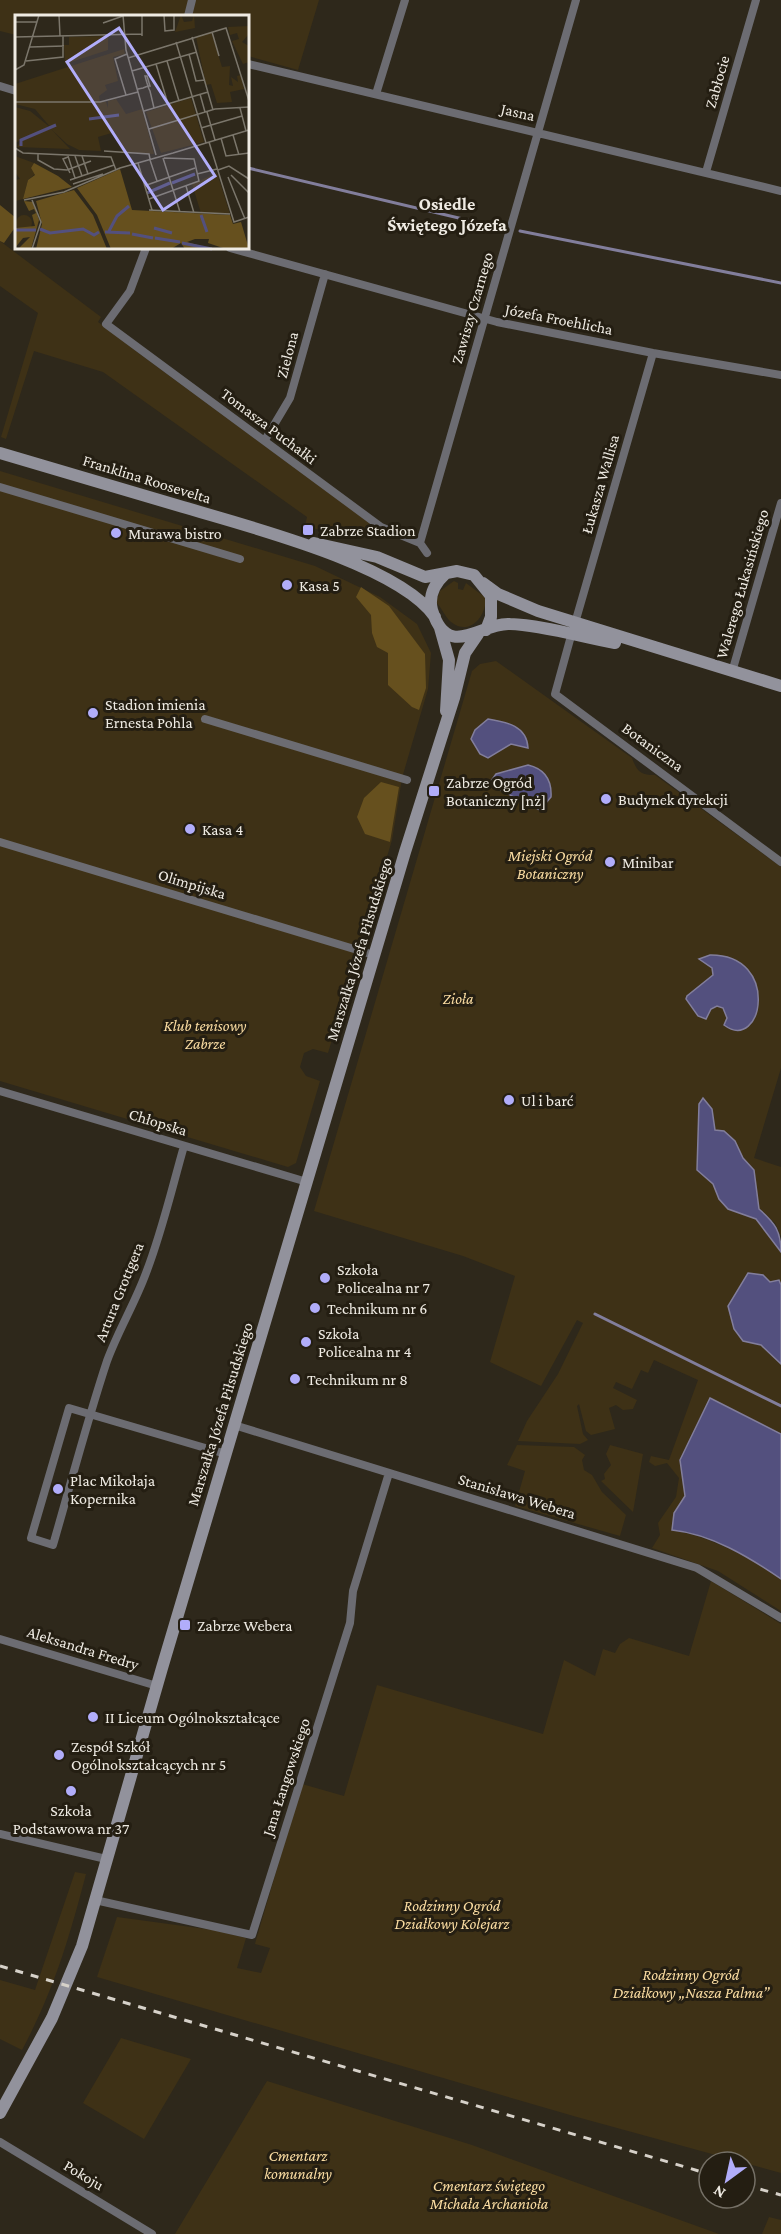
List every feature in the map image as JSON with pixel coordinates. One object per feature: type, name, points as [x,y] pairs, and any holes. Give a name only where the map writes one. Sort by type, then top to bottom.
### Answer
[{"type":"street","points":[[188,15],[192,0]]},
{"type":"street","points":[[376,94],[405,0]]},
{"type":"street","name":"Zawiszy Czarnego","points":[[420,543],[576,0]]},
{"type":"street","name":"Zabłocie","points":[[706,172],[756,0]]},
{"type":"street","name":"Jasna","points":[[249,64],[781,191]]},
{"type":"street","points":[[0,86],[15,91]]},
{"type":"street","name":"Tomasza Puchałki","points":[[146,249],[130,291],[106,324],[381,527],[420,543]]},
{"type":"street","name":"Józefa Froehlicha","points":[[234,249],[484,319],[653,353],[781,375]]},
{"type":"street","name":"Zielona","points":[[265,440],[290,398],[325,273]]},
{"type":"street","name":"Łukasza Wallisa","points":[[575,623],[653,353]]},
{"type":"street","name":"Franklina Roosevelta","points":[[0,453],[284,537],[367,569],[424,605],[437,622]]},
{"type":"street","points":[[0,487],[240,560]]},
{"type":"street","name":"Walerego Łukasińskiego","points":[[732,672],[781,503]]},
{"type":"street","name":"Franklina Roosevelta","points":[[284,537],[358,551],[425,577],[446,573]]},
{"type":"street","points":[[420,543],[428,553]]},
{"type":"street","points":[[652,649],[510,624],[458,636],[437,622],[431,606],[432,592],[446,573],[468,573],[506,598],[575,623],[652,649],[781,686]]},
{"type":"street","points":[[482,632],[491,617],[492,603],[483,583]]},
{"type":"street","name":"Marszałka Józefa Piłsudskiego","points":[[437,622],[449,660],[447,715]]},
{"type":"street","name":"Marszałka Józefa Piłsudskiego","points":[[0,2113],[67,1988],[374,955],[454,698],[467,647],[482,632]]},
{"type":"street","name":"Botaniczna","points":[[571,636],[555,694],[781,862]]},
{"type":"street","points":[[205,719],[407,780]]},
{"type":"street","name":"Olimpijska","points":[[0,842],[374,955]]},
{"type":"street","name":"Chłopska","points":[[0,1091],[307,1182]]},
{"type":"street","name":"Artura Grottgera","points":[[91,1414],[108,1359],[151,1260],[184,1146]]},
{"type":"street","points":[[91,1414],[53,1545],[31,1538],[69,1408],[91,1414],[225,1453]]},
{"type":"street","name":"Stanisława Webera","points":[[234,1425],[655,1553],[718,1578],[781,1618]]},
{"type":"street","name":"Jana Łangowskiego","points":[[95,1900],[252,1935],[350,1623],[353,1591],[389,1473]]},
{"type":"street","name":"Aleksandra Fredry","points":[[0,1639],[157,1686]]},
{"type":"street","points":[[0,1834],[106,1859]]},
{"type":"street","name":"Pokoju","points":[[0,2142],[152,2234]]},
{"type":"green space","points":[[0,0],[319,0],[298,70],[249,56],[249,15],[15,15],[15,35],[0,31]]},
{"type":"green space","points":[[0,241],[101,317],[98,322],[137,352],[382,532],[377,537],[337,525],[332,533],[305,526],[307,517],[103,372],[34,351],[6,439],[1,437],[38,313],[0,286]]},
{"type":"green space","name":"Klub tenisowy Zabrze","points":[[0,471],[315,566],[380,597],[417,624],[431,653],[428,689],[402,778],[392,840],[328,1053],[313,1049],[304,1053],[300,1067],[306,1076],[320,1081],[296,1163],[288,1167],[0,1081]]},
{"type":"green space","points":[[454,581],[458,583],[458,589],[463,590],[466,583],[486,598],[480,617],[470,626],[458,626],[451,622],[436,602],[440,591]]},
{"type":"green space","points":[[496,661],[632,758],[640,772],[655,775],[781,867],[781,1068],[754,1158],[781,1167],[781,1236],[775,1223],[759,1209],[754,1170],[743,1158],[735,1141],[715,1130],[712,1109],[699,1104],[697,1170],[713,1184],[719,1199],[728,1209],[756,1219],[781,1252],[781,1285],[778,1280],[743,1341],[761,1345],[781,1364],[781,1434],[710,1398],[680,1460],[685,1496],[674,1513],[672,1530],[701,1537],[729,1548],[781,1579],[781,1611],[718,1571],[652,1548],[660,1535],[658,1523],[676,1497],[679,1478],[667,1463],[655,1466],[649,1462],[651,1456],[669,1460],[698,1380],[654,1360],[648,1373],[641,1370],[632,1389],[616,1382],[613,1388],[637,1400],[633,1409],[623,1410],[616,1405],[609,1408],[615,1429],[591,1435],[586,1431],[579,1404],[577,1406],[583,1434],[588,1440],[580,1444],[518,1441],[527,1421],[558,1374],[583,1323],[577,1320],[541,1386],[490,1362],[515,1276],[463,1256],[314,1211],[472,671],[480,664]]},
{"type":"green space","points":[[517,1445],[574,1447],[585,1455],[582,1460],[584,1470],[592,1475],[602,1492],[626,1515],[620,1536],[515,1506],[525,1471],[507,1465]]},
{"type":"green space","points":[[610,1445],[643,1454],[633,1512],[601,1481],[605,1479],[604,1474],[611,1465],[606,1454]]},
{"type":"green space","name":"Rodzinny Ogród Działkowy Kolejarz","points":[[711,1581],[781,1624],[781,2173],[757,2166],[757,2150],[697,2150],[97,1977],[117,1917],[213,1930],[246,1938],[237,1968],[261,1973],[270,1948],[255,1944],[302,1784],[344,1796],[377,1685],[543,1734],[564,1660],[595,1676],[603,1649],[615,1653],[620,1644],[629,1638],[689,1656]]},
{"type":"green space","points":[[75,1872],[86,1874],[60,1964],[22,2050],[0,2039],[0,1980],[35,1990]]},
{"type":"green space","points":[[121,2038],[191,2059],[144,2139],[83,2103]]},
{"type":"green space","name":"Cmentarz komunalny","points":[[267,2081],[472,2145],[719,2234],[175,2234]]},
{"type":"green space","points":[[769,2217],[781,2220],[781,2234],[762,2234]]},
{"type":"shaded area","points":[[0,205],[15,217],[15,227],[4,243],[0,241]]},
{"type":"shaded area","points":[[361,587],[389,606],[425,654],[426,688],[419,710],[412,707],[388,685],[388,653],[377,647],[372,633],[371,615],[356,597]]},
{"type":"shaded area","points":[[488,719],[515,726],[524,735],[528,748],[511,744],[488,758],[480,754],[471,739],[475,730]]},
{"type":"shaded area","points":[[528,765],[539,769],[549,780],[551,797],[540,810],[496,788],[491,781],[496,774]]},
{"type":"shaded area","points":[[381,782],[399,787],[390,842],[365,834],[357,817],[364,798]]},
{"type":"shaded area","points":[[710,955],[733,959],[748,970],[756,984],[758,1000],[755,1015],[748,1026],[738,1030],[724,1025],[727,1018],[723,1008],[717,1006],[711,1009],[706,1019],[698,1016],[686,999],[713,975],[712,968],[699,959]]},
{"type":"shaded area","points":[[703,1098],[712,1109],[715,1130],[724,1131],[735,1141],[743,1158],[754,1170],[759,1209],[776,1228],[780,1238],[781,1252],[756,1219],[728,1209],[719,1199],[713,1184],[697,1170],[699,1104]]},
{"type":"shaded area","points":[[748,1273],[763,1275],[770,1282],[779,1280],[781,1285],[781,1364],[761,1345],[743,1341],[734,1329],[728,1306]]},
{"type":"shaded area","points":[[710,1398],[781,1434],[781,1579],[743,1555],[715,1541],[672,1530],[674,1513],[685,1496],[680,1460]]},
{"type":"waterway","points":[[249,168],[501,228]]},
{"type":"waterway","points":[[520,231],[781,283]]},
{"type":"waterway","points":[[595,1314],[781,1406]]},
{"type":"railway","points":[[0,1966],[697,2170]]},
{"type":"railway","points":[[757,2188],[781,2195]]},
{"type":"place","name":"Zabrze Stadion","points":[[308,530]]},
{"type":"place","name":"Murawa bistro","points":[[116,533]]},
{"type":"place","name":"Kasa 5","points":[[287,585]]},
{"type":"place","name":"Stadion imienia Ernesta Pohla","points":[[93,713]]},
{"type":"place","name":"Zabrze Ogród Botaniczny [nż]","points":[[434,791]]},
{"type":"place","name":"Budynek dyrekcji","points":[[606,799]]},
{"type":"place","name":"Kasa 4","points":[[190,829]]},
{"type":"place","name":"Minibar","points":[[610,862]]},
{"type":"place","name":"Ul i barć","points":[[509,1100]]},
{"type":"place","name":"Szkoła Policealna nr 7","points":[[325,1278]]},
{"type":"place","name":"Technikum nr 6","points":[[315,1308]]},
{"type":"place","name":"Szkoła Policealna nr 4","points":[[306,1342]]},
{"type":"place","name":"Technikum nr 8","points":[[295,1379]]},
{"type":"place","name":"Plac Mikołaja Kopernika","points":[[58,1489]]},
{"type":"place","name":"Zabrze Webera","points":[[185,1625]]},
{"type":"place","name":"II Liceum Ogólnokształcące","points":[[93,1717]]},
{"type":"place","name":"Zespół Szkół Ogólnokształcących nr 5","points":[[59,1755]]},
{"type":"place","name":"Szkoła Podstawowa nr 37","points":[[71,1791]]},
{"type":"district","name":"Osiedle Świętego Józefa","points":[[447,214]]},
{"type":"park label","name":"Miejski Ogród Botaniczny","points":[[550,864]]},
{"type":"park label","name":"Zioła","points":[[458,998]]},
{"type":"park label","name":"Rodzinny Ogród Działkowy „Nasza Palma”","points":[[691,1983]]},
{"type":"park label","name":"Cmentarz świętego Michała Archanioła","points":[[489,2194]]}]
